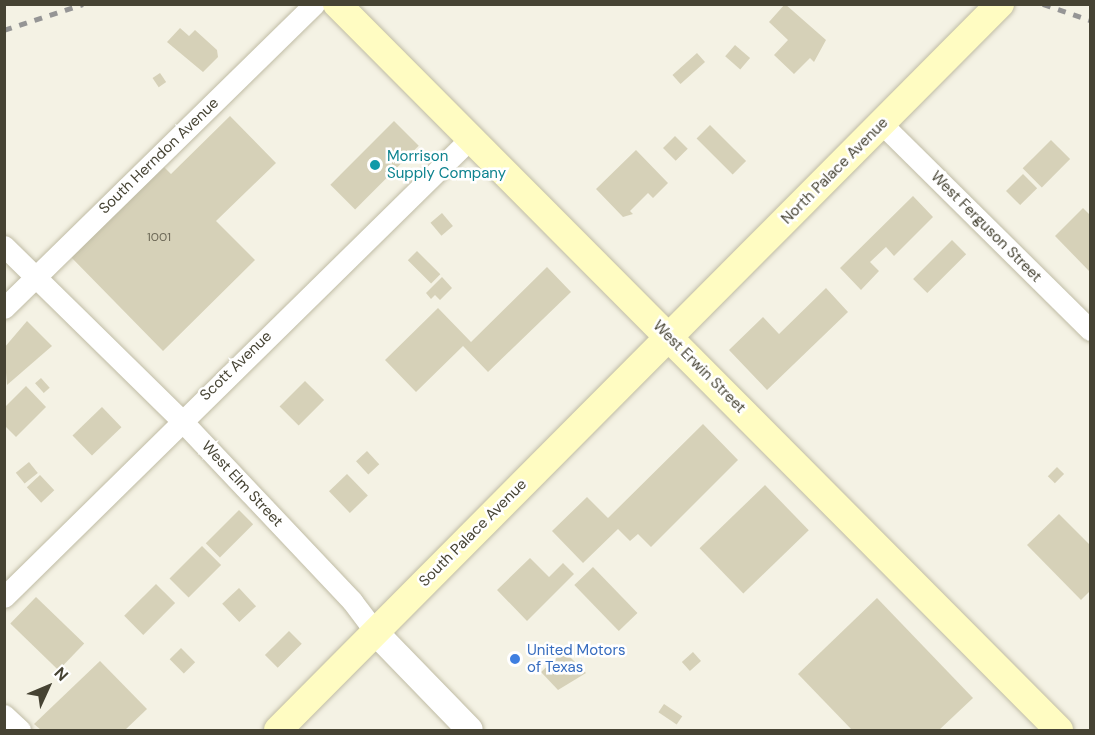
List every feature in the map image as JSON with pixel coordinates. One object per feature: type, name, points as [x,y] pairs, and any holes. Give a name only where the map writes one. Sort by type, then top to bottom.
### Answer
[{"type":"main road","name":"West Erwin Street","points":[[337,4],[1059,730]]},
{"type":"main road","name":"North Palace Avenue","points":[[669,338],[1000,4]]},
{"type":"main road","name":"South Palace Avenue","points":[[278,730],[669,338]]},
{"type":"street","name":"South Herndon Avenue","points":[[4,308],[314,4]]},
{"type":"street","name":"West Ferguson Street","points":[[882,124],[1090,330]]},
{"type":"street","name":"Scott Avenue","points":[[4,597],[181,420],[471,138]]},
{"type":"street","name":"West Elm Street","points":[[4,246],[181,420],[352,601],[375,632],[470,730]]},
{"type":"street","points":[[4,715],[20,730]]},
{"type":"building","points":[[785,4],[826,40],[814,62],[810,58],[794,74],[774,55],[788,40],[769,22]]},
{"type":"building","points":[[180,28],[189,36],[195,30],[217,50],[218,57],[203,72],[167,42]]},
{"type":"building","points":[[735,45],[750,58],[740,69],[725,56]]},
{"type":"building","points":[[697,53],[705,62],[681,84],[672,75]]},
{"type":"building","points":[[160,73],[166,82],[159,87],[153,78]]},
{"type":"building","points":[[230,116],[276,163],[216,221],[255,260],[163,351],[68,254],[161,164],[171,174]]},
{"type":"building","name":"Morrison Supply Company","points":[[394,121],[419,146],[355,209],[330,185]]},
{"type":"building","points":[[710,125],[746,161],[733,174],[697,138]]},
{"type":"building","points":[[675,136],[688,149],[676,161],[663,148]]},
{"type":"building","points":[[1051,140],[1070,159],[1042,187],[1023,168]]},
{"type":"building","points":[[636,150],[668,183],[653,198],[648,193],[630,211],[633,214],[623,217],[596,189]]},
{"type":"building","points":[[1023,174],[1037,188],[1020,205],[1006,191]]},
{"type":"building","points":[[913,196],[933,217],[894,256],[886,247],[870,262],[879,271],[861,290],[840,268]]},
{"type":"building","points":[[1083,208],[1090,215],[1090,272],[1055,236]]},
{"type":"building","points":[[442,213],[453,226],[441,236],[431,223]]},
{"type":"building","points":[[952,240],[966,254],[927,293],[913,279]]},
{"type":"building","points":[[417,251],[440,274],[431,284],[408,260]]},
{"type":"building","points":[[547,267],[571,292],[488,372],[463,346],[416,392],[385,360],[438,308],[471,342]]},
{"type":"building","points":[[442,277],[452,288],[440,300],[435,295],[431,299],[426,293]]},
{"type":"building","points":[[826,288],[848,312],[767,390],[729,350],[763,317],[779,334]]},
{"type":"building","points":[[27,321],[52,346],[7,385],[4,348]]},
{"type":"building","points":[[41,378],[50,388],[44,393],[35,383]]},
{"type":"building","points":[[305,381],[324,400],[299,426],[280,406]]},
{"type":"building","points":[[26,386],[46,407],[16,437],[4,425],[4,408]]},
{"type":"building","points":[[102,407],[121,427],[92,456],[73,435]]},
{"type":"building","points":[[703,424],[738,460],[651,547],[638,534],[630,541],[618,529],[583,563],[552,531],[587,497],[608,518]]},
{"type":"building","points":[[367,451],[379,464],[368,474],[356,461]]},
{"type":"building","points":[[29,462],[38,473],[25,484],[16,473]]},
{"type":"building","points":[[1057,467],[1064,474],[1055,483],[1048,476]]},
{"type":"building","points":[[347,474],[368,496],[350,513],[329,491]]},
{"type":"building","points":[[40,475],[54,490],[41,503],[27,487]]},
{"type":"building","points":[[765,485],[809,530],[743,594],[700,548]]},
{"type":"building","points":[[239,510],[253,524],[220,557],[206,543]]},
{"type":"building","points":[[1059,514],[1090,545],[1090,591],[1081,600],[1027,545]]},
{"type":"building","points":[[202,546],[221,565],[189,598],[169,579]]},
{"type":"building","points":[[530,558],[549,577],[563,563],[574,574],[527,621],[497,590]]},
{"type":"building","points":[[593,567],[637,613],[619,631],[574,585]]},
{"type":"building","points":[[156,584],[175,603],[143,635],[124,616]]},
{"type":"building","points":[[239,588],[256,606],[239,622],[222,604]]},
{"type":"building","points":[[36,597],[84,644],[58,670],[10,624]]},
{"type":"building","points":[[877,598],[973,698],[939,730],[852,730],[798,674]]},
{"type":"building","points":[[289,631],[302,644],[278,668],[265,655]]},
{"type":"building","points":[[181,648],[195,662],[184,673],[170,659]]},
{"type":"building","points":[[564,651],[586,673],[558,690],[541,672]]},
{"type":"building","points":[[693,652],[701,661],[690,671],[682,662]]},
{"type":"building","points":[[100,661],[147,709],[125,730],[41,730],[34,724]]},
{"type":"building","points":[[664,704],[682,716],[677,725],[658,712]]},
{"type":"railway","points":[[4,30],[83,4]]},
{"type":"railway","points":[[1043,4],[1090,20]]},
{"type":"place","name":"Morrison Supply Company","points":[[375,165]]},
{"type":"place","name":"United Motors of Texas","points":[[515,659]]}]
